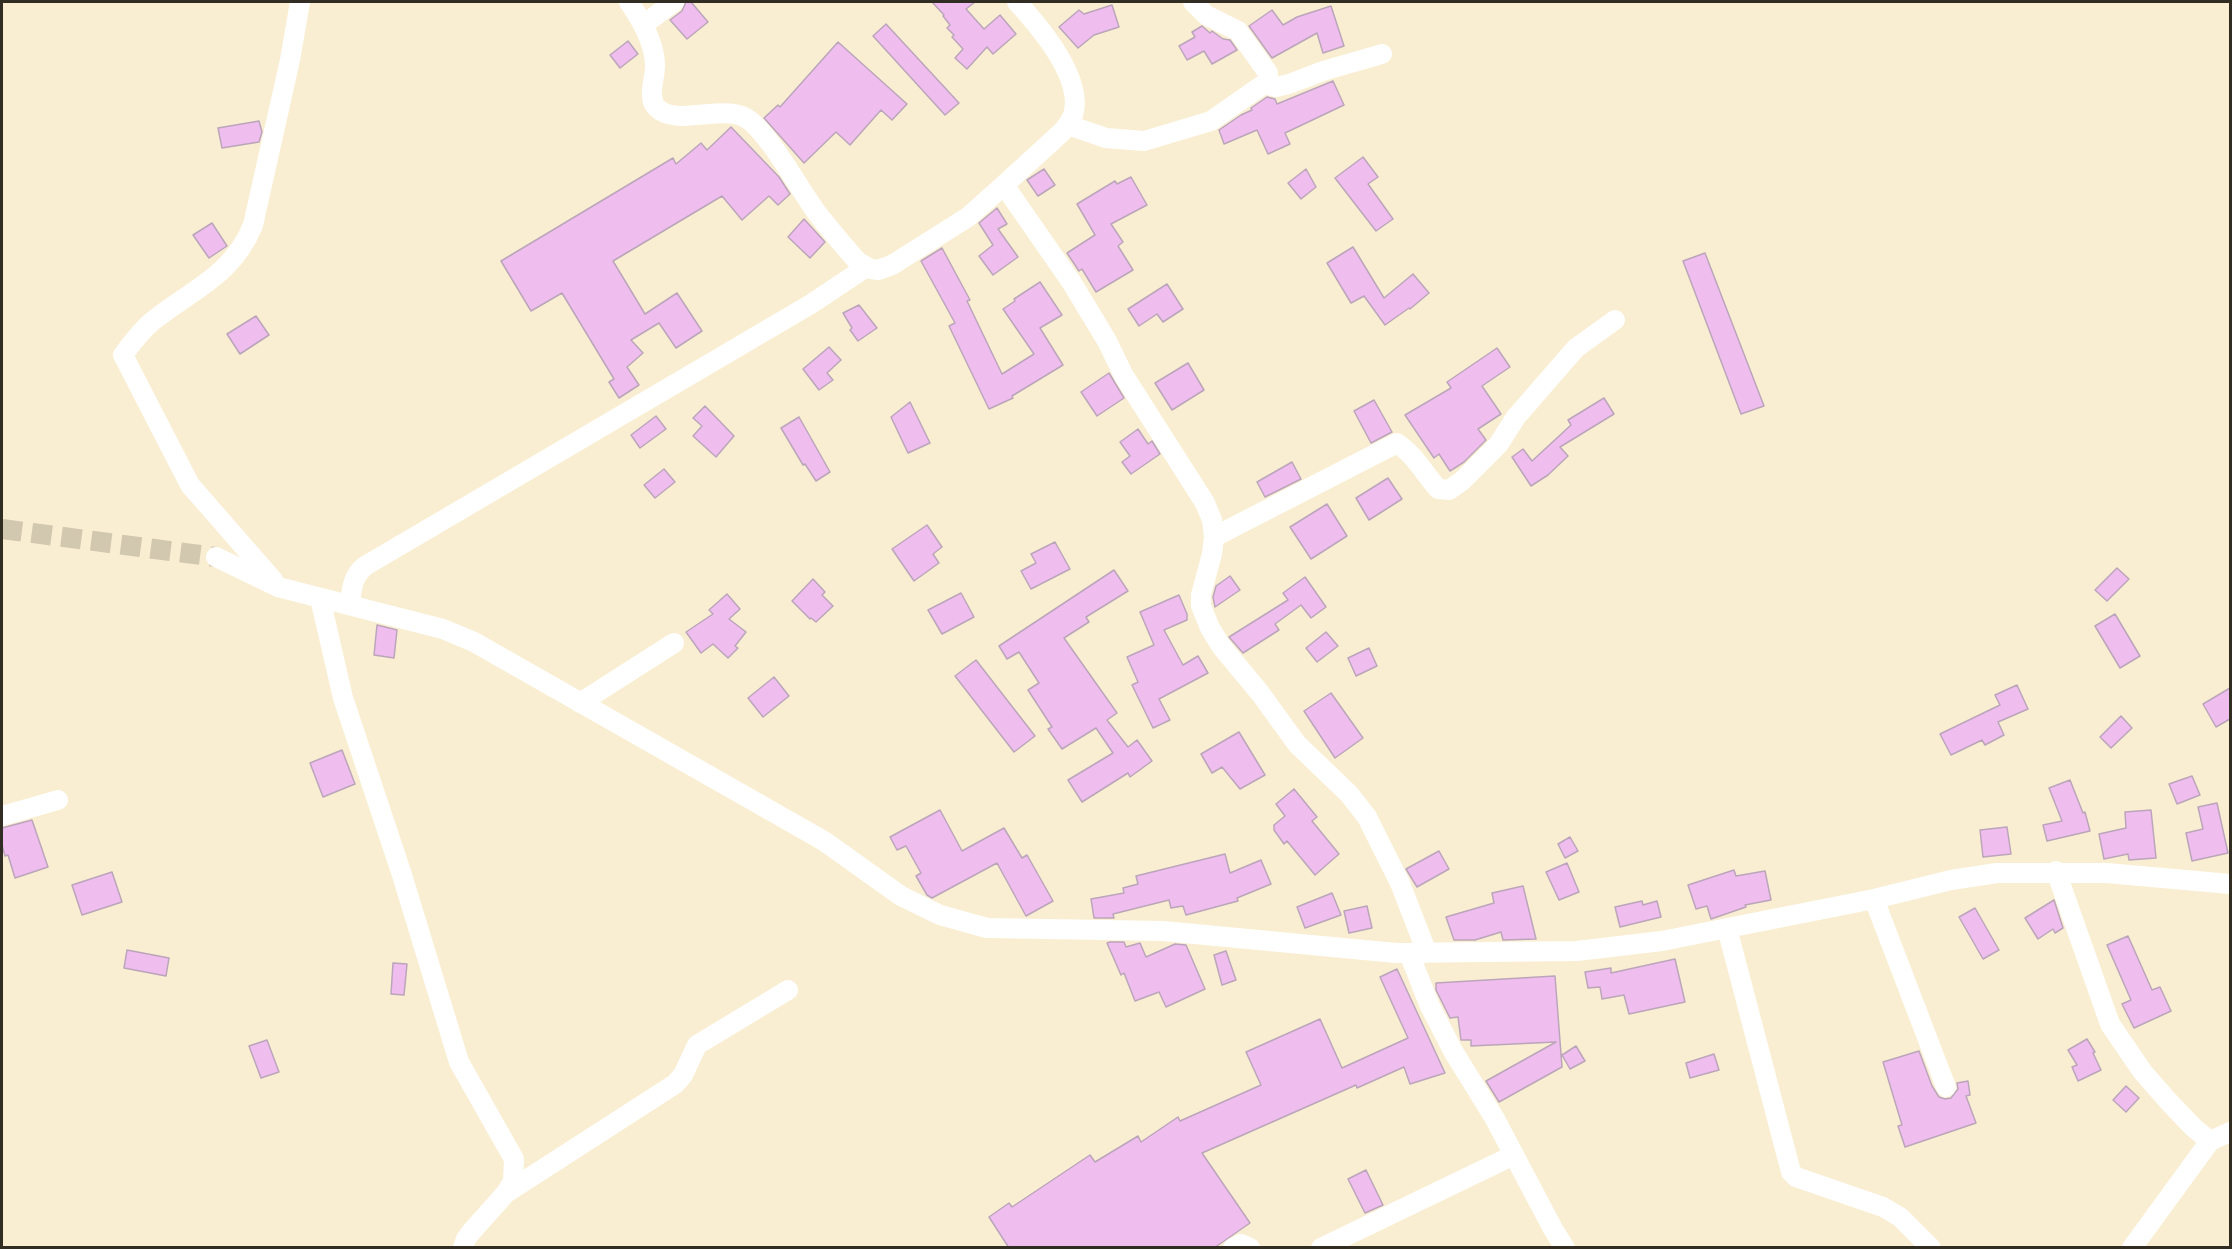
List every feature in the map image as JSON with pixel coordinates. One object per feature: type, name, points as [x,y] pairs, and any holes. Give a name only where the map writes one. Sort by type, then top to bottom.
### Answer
[{"type":"street","points":[[278,587],[190,485],[123,355],[152,321],[221,273],[233,261],[248,237],[253,225],[281,102],[300,2]]},
{"type":"street","points":[[629,2],[649,36],[654,54],[655,75],[652,97],[655,106],[665,113],[677,115],[737,114],[750,121],[771,145],[817,213],[858,262],[865,268],[878,270],[892,265],[968,216],[1068,124],[1073,115],[1075,101],[1067,74],[1041,30],[1017,2]]},
{"type":"street","points":[[642,25],[674,2]]},
{"type":"street","points":[[1068,124],[1106,138],[1144,141],[1211,121],[1265,84],[1269,78],[1268,73],[1241,34],[1232,27],[1206,15],[1193,2]]},
{"type":"street","points":[[1265,84],[1283,86],[1323,70],[1382,54]]},
{"type":"street","points":[[1004,185],[1072,283],[1107,341],[1124,376],[1205,503],[1212,520],[1214,537],[1201,595],[1202,606],[1210,628],[1221,646],[1260,693],[1292,738],[1348,794],[1367,817],[1400,883],[1429,1004],[1453,1051],[1514,1155],[1552,1229],[1565,1248]]},
{"type":"street","points":[[350,604],[353,580],[365,566],[811,304],[865,268]]},
{"type":"street","points":[[1214,537],[1397,443],[1412,454],[1425,475],[1438,489],[1449,490],[1498,445],[1516,417],[1576,348],[1615,320]]},
{"type":"street","points":[[216,557],[278,587],[458,634],[824,841],[901,896],[940,915],[971,925],[1000,930],[1163,931],[1345,950],[1418,953],[1577,951],[1611,948],[1728,928],[1874,899],[1982,874],[2056,871],[2107,873],[2230,884]]},
{"type":"street","points":[[320,598],[343,698],[402,875],[456,1053],[514,1159],[513,1181],[506,1193],[466,1239],[463,1248]]},
{"type":"street","points":[[580,703],[674,644]]},
{"type":"street","points":[[2,816],[58,800]]},
{"type":"street","points":[[2056,871],[2110,1024],[2142,1071],[2177,1111],[2210,1141]]},
{"type":"street","points":[[1874,899],[1946,1087]]},
{"type":"street","points":[[1728,928],[1774,1113],[1792,1173],[1796,1177],[1883,1207],[1900,1217],[1931,1248]]},
{"type":"street","points":[[506,1193],[675,1084],[686,1070],[697,1045],[788,990]]},
{"type":"street","points":[[2132,1248],[2210,1141],[2230,1132]]},
{"type":"street","points":[[1321,1248],[1514,1155]]},
{"type":"street","points":[[1233,1248],[1241,1244],[1250,1248]]},
{"type":"building","points":[[686,2],[691,2],[708,22],[687,39],[670,20],[682,11]]},
{"type":"building","points":[[932,2],[975,2],[966,9],[984,29],[1000,15],[1016,34],[993,54],[987,47],[967,69],[955,58],[963,49],[952,37],[954,35],[947,28],[950,25],[944,15]]},
{"type":"building","points":[[1112,5],[1119,27],[1094,35],[1078,48],[1059,27],[1079,10],[1084,14]]},
{"type":"building","points":[[1331,6],[1344,46],[1323,53],[1317,33],[1272,58],[1249,26],[1272,10],[1283,25],[1297,17]]},
{"type":"building","points":[[886,24],[959,103],[945,115],[873,36]]},
{"type":"building","points":[[1202,26],[1210,33],[1212,31],[1223,39],[1230,40],[1237,50],[1212,64],[1204,51],[1187,60],[1179,46],[1195,37],[1192,32]]},
{"type":"building","points":[[628,41],[638,54],[620,68],[610,55]]},
{"type":"building","points":[[838,42],[907,104],[892,120],[881,110],[850,145],[836,132],[804,163],[764,118],[778,105],[780,107]]},
{"type":"building","points":[[1333,81],[1344,105],[1285,133],[1290,144],[1268,154],[1257,130],[1224,144],[1219,130],[1252,110],[1251,108],[1267,97],[1275,99],[1277,104]]},
{"type":"building","points":[[259,121],[262,132],[259,142],[222,148],[218,128]]},
{"type":"building","points":[[731,127],[779,177],[790,194],[778,205],[769,196],[742,220],[722,196],[613,261],[645,314],[677,293],[702,331],[676,348],[659,323],[631,340],[643,353],[627,367],[639,385],[619,398],[609,382],[614,379],[562,293],[531,311],[501,261],[673,158],[676,164],[701,143],[707,150]]},
{"type":"building","points":[[1363,157],[1378,177],[1368,184],[1393,219],[1376,231],[1335,178]]},
{"type":"building","points":[[1044,169],[1055,185],[1038,196],[1027,180]]},
{"type":"building","points":[[1306,169],[1316,187],[1301,199],[1288,183]]},
{"type":"building","points":[[1131,177],[1147,205],[1111,224],[1123,242],[1118,246],[1133,270],[1096,292],[1082,269],[1079,271],[1067,253],[1095,235],[1077,204],[1115,181],[1117,184]]},
{"type":"building","points":[[997,208],[1007,224],[998,229],[1018,257],[993,275],[979,256],[993,245],[979,223]]},
{"type":"building","points":[[804,219],[825,242],[810,258],[788,237]]},
{"type":"building","points":[[212,223],[227,246],[209,258],[193,235]]},
{"type":"building","points":[[1353,247],[1384,298],[1413,274],[1429,293],[1385,325],[1364,296],[1351,303],[1327,263]]},
{"type":"building","points":[[942,248],[970,300],[967,301],[1002,374],[1034,354],[1003,309],[1040,282],[1062,315],[1040,328],[1063,365],[1012,396],[1013,398],[989,409],[949,326],[955,323],[921,261]]},
{"type":"building","points":[[1705,253],[1764,406],[1741,414],[1683,261]]},
{"type":"building","points":[[1167,284],[1183,309],[1163,322],[1157,314],[1139,326],[1128,309]]},
{"type":"building","points":[[859,305],[877,328],[858,341],[850,330],[852,328],[843,313]]},
{"type":"building","points":[[256,316],[269,335],[240,354],[227,334]]},
{"type":"building","points":[[829,347],[841,360],[827,373],[833,380],[819,390],[803,369]]},
{"type":"building","points":[[1497,348],[1510,367],[1482,386],[1501,414],[1478,429],[1486,440],[1464,462],[1450,471],[1439,454],[1434,458],[1405,415],[1451,388],[1447,382]]},
{"type":"building","points":[[1188,363],[1204,390],[1172,410],[1155,383]]},
{"type":"building","points":[[1109,373],[1124,398],[1097,416],[1081,392]]},
{"type":"building","points":[[1604,398],[1614,414],[1560,447],[1568,456],[1548,475],[1531,486],[1512,457],[1523,449],[1532,461],[1571,425],[1568,420]]},
{"type":"building","points":[[1374,400],[1392,432],[1371,443],[1354,411]]},
{"type":"building","points":[[910,402],[930,443],[908,453],[891,417]]},
{"type":"building","points":[[705,406],[734,436],[716,457],[693,436],[702,426],[693,418]]},
{"type":"building","points":[[656,416],[666,429],[640,448],[631,435]]},
{"type":"building","points":[[799,417],[830,472],[816,481],[805,464],[803,465],[781,428]]},
{"type":"building","points":[[1138,429],[1148,444],[1152,441],[1160,454],[1131,474],[1122,462],[1130,456],[1120,442]]},
{"type":"building","points":[[1292,462],[1301,479],[1265,497],[1257,482]]},
{"type":"building","points":[[664,469],[675,482],[655,498],[644,485]]},
{"type":"building","points":[[1388,478],[1402,499],[1369,520],[1356,498]]},
{"type":"building","points":[[1327,504],[1347,536],[1311,559],[1290,527]]},
{"type":"building","points":[[927,525],[942,547],[933,554],[939,563],[914,581],[892,549]]},
{"type":"building","points":[[1055,542],[1070,569],[1031,589],[1021,571],[1036,563],[1031,554]]},
{"type":"building","points":[[2117,568],[2129,579],[2107,601],[2095,590]]},
{"type":"building","points":[[1114,570],[1128,591],[1086,617],[1089,622],[1064,638],[1117,713],[1107,720],[1128,747],[1137,740],[1152,761],[1130,777],[1128,773],[1082,802],[1068,780],[1113,753],[1096,728],[1062,749],[1048,729],[1052,727],[1028,690],[1039,683],[1019,652],[1007,659],[999,646]]},
{"type":"building","points":[[1230,576],[1240,590],[1215,607],[1213,597],[1216,586]]},
{"type":"building","points":[[1305,577],[1326,607],[1311,618],[1301,605],[1275,624],[1279,630],[1243,653],[1229,637],[1288,600],[1283,593]]},
{"type":"building","points":[[813,579],[825,592],[822,595],[833,606],[816,622],[792,601]]},
{"type":"building","points":[[961,593],[974,617],[942,634],[928,610]]},
{"type":"building","points":[[727,594],[740,609],[729,619],[746,632],[735,646],[738,648],[728,658],[713,644],[701,653],[686,632],[713,614],[709,610]]},
{"type":"building","points":[[1179,595],[1187,614],[1187,620],[1164,630],[1183,665],[1198,656],[1208,673],[1159,699],[1170,720],[1153,728],[1132,685],[1138,682],[1127,657],[1154,645],[1140,612]]},
{"type":"building","points":[[2115,614],[2140,656],[2120,668],[2095,626]]},
{"type":"building","points":[[377,625],[397,630],[394,658],[374,655]]},
{"type":"building","points":[[1326,632],[1338,646],[1317,662],[1306,648]]},
{"type":"building","points":[[1369,648],[1377,666],[1356,676],[1348,658]]},
{"type":"building","points":[[976,660],[1035,736],[1014,752],[955,676]]},
{"type":"building","points":[[774,677],[789,696],[763,717],[748,698]]},
{"type":"building","points":[[2017,685],[2028,709],[1998,722],[2004,735],[1985,745],[1982,740],[1951,755],[1940,734],[2000,705],[1995,695]]},
{"type":"building","points":[[2230,688],[2230,719],[2216,727],[2203,704]]},
{"type":"building","points":[[1331,693],[1363,738],[1335,758],[1304,711]]},
{"type":"building","points":[[2121,716],[2132,728],[2111,748],[2100,737]]},
{"type":"building","points":[[1239,732],[1265,775],[1240,789],[1222,767],[1212,773],[1201,754]]},
{"type":"building","points":[[342,750],[355,784],[323,797],[310,763]]},
{"type":"building","points":[[2192,776],[2200,795],[2177,804],[2169,784]]},
{"type":"building","points":[[2070,780],[2083,813],[2085,812],[2090,831],[2047,841],[2043,825],[2062,821],[2049,788]]},
{"type":"building","points":[[1294,789],[1317,817],[1312,821],[1339,854],[1315,875],[1287,841],[1284,844],[1274,830],[1274,825],[1285,816],[1276,804]]},
{"type":"building","points":[[2217,803],[2228,853],[2192,861],[2186,833],[2203,829],[2198,807]]},
{"type":"building","points":[[940,810],[962,851],[1004,828],[1022,858],[1027,855],[1053,901],[1026,916],[997,863],[932,898],[927,895],[916,876],[921,873],[906,846],[897,850],[890,837]]},
{"type":"building","points":[[2151,810],[2156,858],[2129,860],[2128,854],[2104,859],[2099,834],[2126,828],[2125,812]]},
{"type":"building","points":[[32,820],[48,867],[15,878],[8,855],[5,856],[2,845],[2,828]]},
{"type":"building","points":[[2007,827],[2011,854],[1983,857],[1980,830]]},
{"type":"building","points":[[1570,837],[1578,851],[1565,858],[1558,844]]},
{"type":"building","points":[[1439,851],[1449,869],[1417,887],[1406,869]]},
{"type":"building","points":[[1225,854],[1230,873],[1261,860],[1271,884],[1237,898],[1238,901],[1186,915],[1183,906],[1171,908],[1169,900],[1113,914],[1114,918],[1094,918],[1091,899],[1124,893],[1123,888],[1138,884],[1136,876]]},
{"type":"building","points":[[1567,863],[1579,892],[1559,900],[1546,872]]},
{"type":"building","points":[[1734,870],[1736,876],[1765,871],[1771,900],[1745,905],[1746,907],[1711,919],[1707,906],[1696,909],[1688,885]]},
{"type":"building","points":[[112,872],[122,902],[82,915],[72,885]]},
{"type":"building","points":[[1523,886],[1536,939],[1503,940],[1501,932],[1475,940],[1454,940],[1446,917],[1494,903],[1492,893]]},
{"type":"building","points":[[1332,893],[1341,915],[1305,928],[1297,907]]},
{"type":"building","points":[[2054,900],[2063,928],[2055,933],[2053,929],[2038,939],[2025,918]]},
{"type":"building","points":[[1642,901],[1643,905],[1657,901],[1661,917],[1620,927],[1615,907]]},
{"type":"building","points":[[1367,906],[1372,928],[1349,933],[1344,911]]},
{"type":"building","points":[[1975,908],[1999,950],[1983,959],[1959,917]]},
{"type":"building","points":[[2128,936],[2152,990],[2160,987],[2171,1011],[2134,1028],[2122,1004],[2131,1000],[2107,945]]},
{"type":"building","points":[[1124,942],[1126,947],[1140,943],[1146,957],[1175,944],[1186,945],[1205,989],[1166,1007],[1159,992],[1135,1001],[1124,973],[1121,975],[1107,943]]},
{"type":"building","points":[[127,950],[169,958],[166,976],[124,968]]},
{"type":"building","points":[[1226,951],[1236,980],[1222,985],[1214,955]]},
{"type":"building","points":[[1675,959],[1685,1002],[1629,1014],[1624,995],[1602,999],[1600,987],[1588,988],[1585,972],[1611,968],[1611,973]]},
{"type":"building","points":[[393,963],[407,964],[404,995],[391,994]]},
{"type":"building","points":[[1397,969],[1445,1073],[1410,1084],[1404,1067],[1357,1088],[1356,1085],[1202,1153],[1250,1223],[1214,1248],[1009,1248],[989,1217],[1009,1203],[1012,1207],[1090,1155],[1095,1162],[1138,1136],[1141,1142],[1178,1117],[1180,1121],[1261,1085],[1246,1052],[1320,1019],[1342,1068],[1408,1038],[1380,977]]},
{"type":"building","points":[[1555,976],[1562,1067],[1499,1102],[1486,1081],[1556,1042],[1471,1046],[1471,1040],[1461,1040],[1458,1017],[1450,1018],[1436,990],[1436,983]]},
{"type":"building","points":[[2087,1039],[2095,1052],[2093,1053],[2101,1070],[2078,1081],[2072,1067],[2077,1065],[2068,1050]]},
{"type":"building","points":[[267,1040],[279,1072],[261,1078],[249,1046]]},
{"type":"building","points":[[1576,1046],[1585,1061],[1570,1069],[1562,1055]]},
{"type":"building","points":[[1919,1051],[1932,1086],[1939,1097],[1951,1098],[1958,1089],[1957,1083],[1968,1081],[1970,1095],[1966,1096],[1976,1123],[1905,1147],[1898,1126],[1902,1125],[1883,1062]]},
{"type":"building","points":[[1714,1054],[1719,1070],[1690,1078],[1686,1063]]},
{"type":"building","points":[[2126,1086],[2139,1098],[2126,1112],[2113,1100]]},
{"type":"building","points":[[1366,1170],[1383,1205],[1365,1213],[1348,1179]]},
{"type":"tunnel","points":[[2,529],[216,557]]}]
